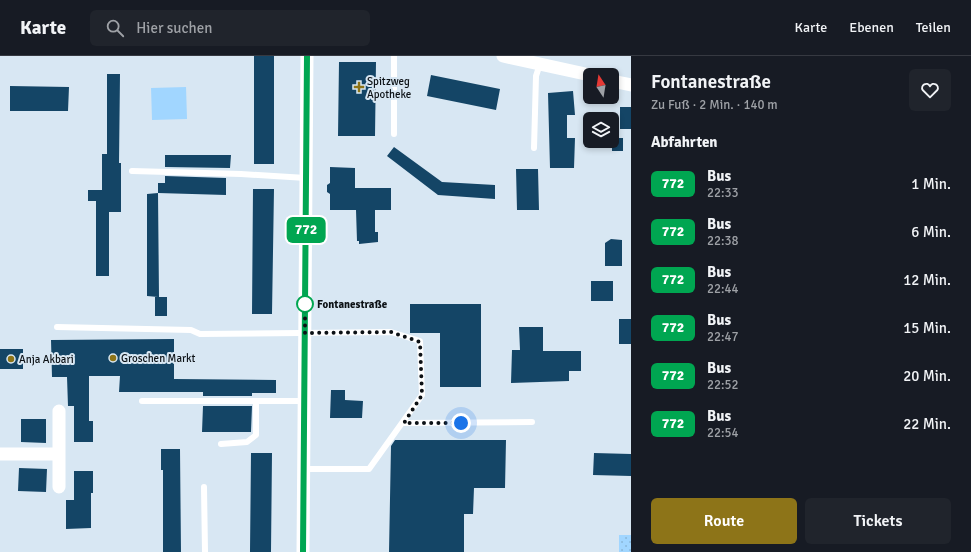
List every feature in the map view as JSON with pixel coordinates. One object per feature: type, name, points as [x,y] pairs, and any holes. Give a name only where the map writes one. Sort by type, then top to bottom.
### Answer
[{"type":"street","points":[[303,552],[307,56]]},
{"type":"street","points":[[503,56],[583,73]]},
{"type":"street","points":[[619,82],[631,85]]},
{"type":"street","points":[[59,411],[59,487]]},
{"type":"street","points":[[0,454],[60,454]]},
{"type":"lane","points":[[394,56],[394,134]]},
{"type":"lane","points":[[534,148],[536,76],[540,64]]},
{"type":"lane","points":[[132,171],[241,174],[306,178]]},
{"type":"lane","points":[[57,327],[191,330],[200,334],[391,332],[420,342],[422,395],[404,423],[397,429],[369,469],[304,469]]},
{"type":"lane","points":[[142,401],[304,400]]},
{"type":"lane","points":[[221,444],[248,442],[256,434],[256,401]]},
{"type":"lane","points":[[404,423],[532,422]]},
{"type":"lane","points":[[204,487],[204,552]]},
{"type":"shaded area","points":[[186,87],[187,119],[152,120],[151,88]]},
{"type":"shaded area","points":[[619,535],[631,535],[631,552],[619,552]]},
{"type":"building","points":[[254,56],[274,56],[274,164],[254,164]]},
{"type":"building","points":[[339,62],[376,62],[375,136],[338,136]]},
{"type":"building","points":[[107,74],[120,74],[119,163],[121,163],[121,212],[109,212],[109,276],[96,276],[96,201],[88,201],[88,190],[102,190],[102,154],[107,154]]},
{"type":"building","points":[[431,75],[500,89],[496,110],[427,96]]},
{"type":"building","points":[[10,86],[69,87],[68,111],[10,111]]},
{"type":"building","points":[[573,91],[575,115],[567,115],[567,138],[575,138],[574,168],[550,168],[548,93]]},
{"type":"building","points":[[620,107],[631,107],[631,129],[620,129]]},
{"type":"building","points":[[619,138],[623,138],[623,151],[612,151],[612,148],[619,148]]},
{"type":"building","points":[[394,147],[442,182],[495,185],[495,199],[438,195],[387,156]]},
{"type":"building","points":[[165,155],[231,155],[230,168],[165,167]]},
{"type":"building","points":[[330,167],[355,168],[355,188],[391,188],[391,210],[375,210],[375,232],[378,232],[378,242],[359,244],[359,241],[357,241],[356,210],[330,210],[330,194],[327,192],[327,185],[330,183]]},
{"type":"building","points":[[516,169],[538,169],[539,210],[517,210]]},
{"type":"building","points":[[165,176],[226,178],[226,195],[158,193],[158,183],[165,183]]},
{"type":"building","points":[[253,189],[274,189],[272,314],[252,314]]},
{"type":"building","points":[[158,193],[159,297],[167,297],[167,316],[155,316],[155,297],[158,297],[147,296],[147,194]]},
{"type":"building","points":[[611,239],[622,240],[622,266],[605,266],[605,243]]},
{"type":"building","points":[[591,281],[613,281],[613,301],[591,301]]},
{"type":"building","points":[[410,304],[481,304],[481,387],[440,387],[440,333],[410,333]]},
{"type":"building","points":[[619,319],[631,319],[631,344],[619,344]]},
{"type":"building","points":[[519,327],[543,327],[543,351],[581,351],[581,371],[569,371],[569,381],[511,383],[512,350],[520,350]]},
{"type":"building","points":[[174,339],[174,379],[276,380],[276,393],[252,393],[252,396],[203,396],[203,392],[119,392],[120,376],[89,376],[89,421],[93,421],[93,442],[74,442],[74,406],[68,406],[67,377],[52,377],[51,340]]},
{"type":"building","name":"Anja Akbari","points":[[0,349],[23,349],[23,369],[0,369]]},
{"type":"building","points":[[331,390],[345,390],[345,400],[363,401],[362,418],[330,418]]},
{"type":"building","points":[[203,406],[252,406],[251,432],[202,432]]},
{"type":"building","points":[[21,419],[46,419],[46,443],[21,442]]},
{"type":"building","points":[[395,440],[506,440],[505,488],[474,488],[473,514],[464,514],[464,552],[389,552],[391,446]]},
{"type":"building","points":[[161,449],[180,449],[181,552],[163,552],[163,470],[161,470]]},
{"type":"building","points":[[251,453],[272,453],[271,552],[250,552]]},
{"type":"building","points":[[594,453],[631,454],[631,476],[593,475]]},
{"type":"building","points":[[19,468],[47,469],[46,492],[18,491]]},
{"type":"building","points":[[74,471],[93,471],[93,493],[91,493],[91,528],[66,529],[66,500],[74,500]]},
{"type":"bus line","name":"772","points":[[303,552],[307,56]]},
{"type":"place","name":"Spitzweg Apotheke","points":[[359,87]]},
{"type":"place","name":"Fontanestraße","points":[[305,304]]},
{"type":"place","name":"Groschen Markt","points":[[113,358]]},
{"type":"place","name":"Anja Akbari","points":[[11,359]]},
{"type":"route","points":[[305,304],[305,333],[391,332],[420,342],[422,395],[404,423],[461,423]]}]
